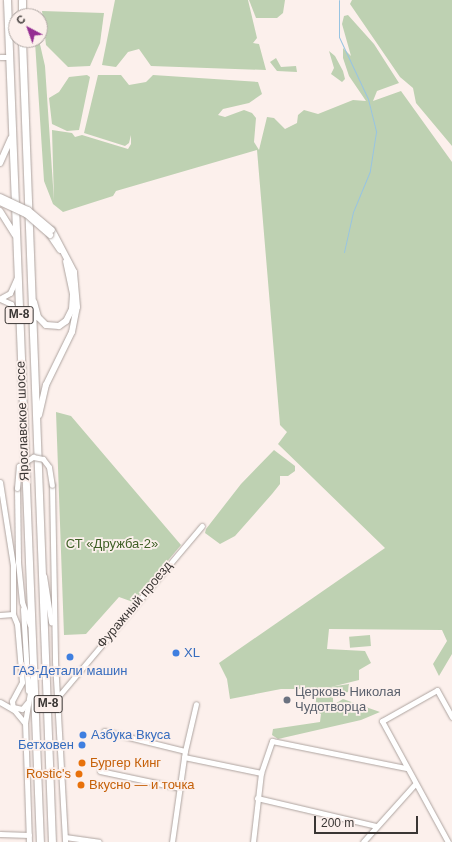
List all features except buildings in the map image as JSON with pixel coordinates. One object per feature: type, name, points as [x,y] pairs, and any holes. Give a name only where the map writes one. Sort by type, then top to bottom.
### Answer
[{"type":"highway","name":"Ярославское шоссе","points":[[7,0],[40,842]]},
{"type":"highway","name":"Ярославское шоссе","points":[[22,48],[52,842]]},
{"type":"main road","points":[[0,163],[12,137]]},
{"type":"main road","points":[[0,197],[28,210],[51,233],[74,272],[77,307],[72,332],[42,397],[37,435]]},
{"type":"main road","points":[[0,202],[26,214],[51,233],[63,254],[72,284],[72,309],[63,324],[54,327],[42,322],[31,285]]},
{"type":"main road","points":[[0,212],[12,227],[16,239]]},
{"type":"street","points":[[0,57],[9,57]]},
{"type":"street","points":[[0,299],[10,293],[18,276]]},
{"type":"street","points":[[0,299],[11,304],[19,321]]},
{"type":"street","points":[[12,708],[22,708],[28,701],[16,488],[19,466],[34,457],[47,462],[52,485],[56,698],[65,839],[98,842]]},
{"type":"street","points":[[0,482],[13,565],[13,614],[17,624],[22,682],[12,708]]},
{"type":"street","name":"Фуражный проезд","points":[[56,698],[68,682],[202,526]]},
{"type":"street","points":[[42,566],[49,596],[55,661]]},
{"type":"street","points":[[22,602],[31,630]]},
{"type":"street","points":[[0,616],[13,614]]},
{"type":"street","points":[[29,842],[25,723],[33,672]]},
{"type":"street","points":[[56,684],[68,682]]},
{"type":"street","points":[[448,842],[406,768],[382,721],[437,690],[452,717]]},
{"type":"street","points":[[2,703],[12,708],[25,723]]},
{"type":"street","points":[[172,842],[185,751],[196,704]]},
{"type":"street","points":[[104,731],[185,751]]},
{"type":"street","points":[[253,842],[261,773],[272,741],[406,768]]},
{"type":"street","points":[[184,757],[261,773]]},
{"type":"street","points":[[100,771],[180,788]]},
{"type":"street","points":[[363,842],[415,784]]},
{"type":"street","points":[[257,798],[376,826]]},
{"type":"street","points":[[0,834],[29,835]]},
{"type":"green space","points":[[115,0],[248,0],[257,38],[253,43],[259,44],[266,70],[151,66],[139,49],[128,52],[116,67],[102,65]]},
{"type":"green space","points":[[249,0],[285,0],[283,13],[277,18],[256,18]]},
{"type":"green space","points":[[352,0],[452,0],[452,146],[416,103],[413,88],[400,77],[350,4]]},
{"type":"green space","points":[[48,11],[104,13],[100,43],[90,66],[68,67],[48,47]]},
{"type":"green space","points":[[348,15],[374,44],[399,83],[377,91],[373,101],[401,91],[452,162],[452,654],[439,676],[433,664],[447,641],[442,630],[329,629],[327,649],[365,651],[371,663],[359,670],[359,680],[323,689],[281,689],[230,699],[227,679],[219,663],[385,548],[278,444],[287,432],[280,425],[257,150],[116,191],[113,196],[63,212],[53,204],[44,181],[35,48],[41,48],[45,66],[54,201],[52,130],[72,133],[75,137],[82,135],[128,149],[131,144],[131,135],[129,143],[125,146],[84,133],[98,75],[121,75],[129,85],[146,82],[153,75],[258,82],[262,94],[249,103],[223,109],[218,115],[225,117],[244,110],[252,113],[256,118],[254,142],[259,150],[267,117],[274,118],[285,129],[297,123],[298,115],[304,110],[318,114],[353,100],[366,101],[349,76],[343,58],[343,48],[351,56],[342,24],[344,16]]},
{"type":"green space","points":[[329,51],[335,56],[343,71],[345,79],[342,82],[331,74],[334,68]]},
{"type":"green space","points":[[276,58],[281,67],[296,66],[297,72],[277,71],[270,62]]},
{"type":"green space","points":[[87,75],[90,77],[79,130],[67,131],[52,124],[49,98],[59,92],[69,77]]},
{"type":"green space","name":"СТ «Дружба-2»","points":[[56,412],[71,416],[181,545],[133,602],[119,597],[86,634],[64,635]]},
{"type":"green space","points":[[274,450],[295,466],[295,471],[288,476],[280,476],[280,484],[235,536],[220,544],[205,533],[206,529],[241,484]]},
{"type":"green space","points":[[370,635],[371,646],[350,648],[349,637]]},
{"type":"green space","points":[[349,684],[348,692],[333,695],[333,705],[343,699],[380,712],[361,720],[278,739],[272,735],[273,729],[320,722],[321,714],[315,711],[317,689]]},
{"type":"waterway","points":[[339,0],[339,37],[368,99],[376,132],[370,171],[353,212],[344,252]]},
{"type":"place","name":"XL","points":[[176,653]]},
{"type":"place","name":"ГАЗ-Детали машин","points":[[70,657]]},
{"type":"place","name":"Церковь Николая Чудотворца","points":[[287,700]]},
{"type":"place","name":"Азбука Вкуса","points":[[83,735]]},
{"type":"place","name":"Бетховен","points":[[82,745]]},
{"type":"place","name":"Бургер Кинг","points":[[82,763]]},
{"type":"place","name":"Rostic's","points":[[79,774]]},
{"type":"place","name":"Вкусно — и точка","points":[[81,785]]}]
